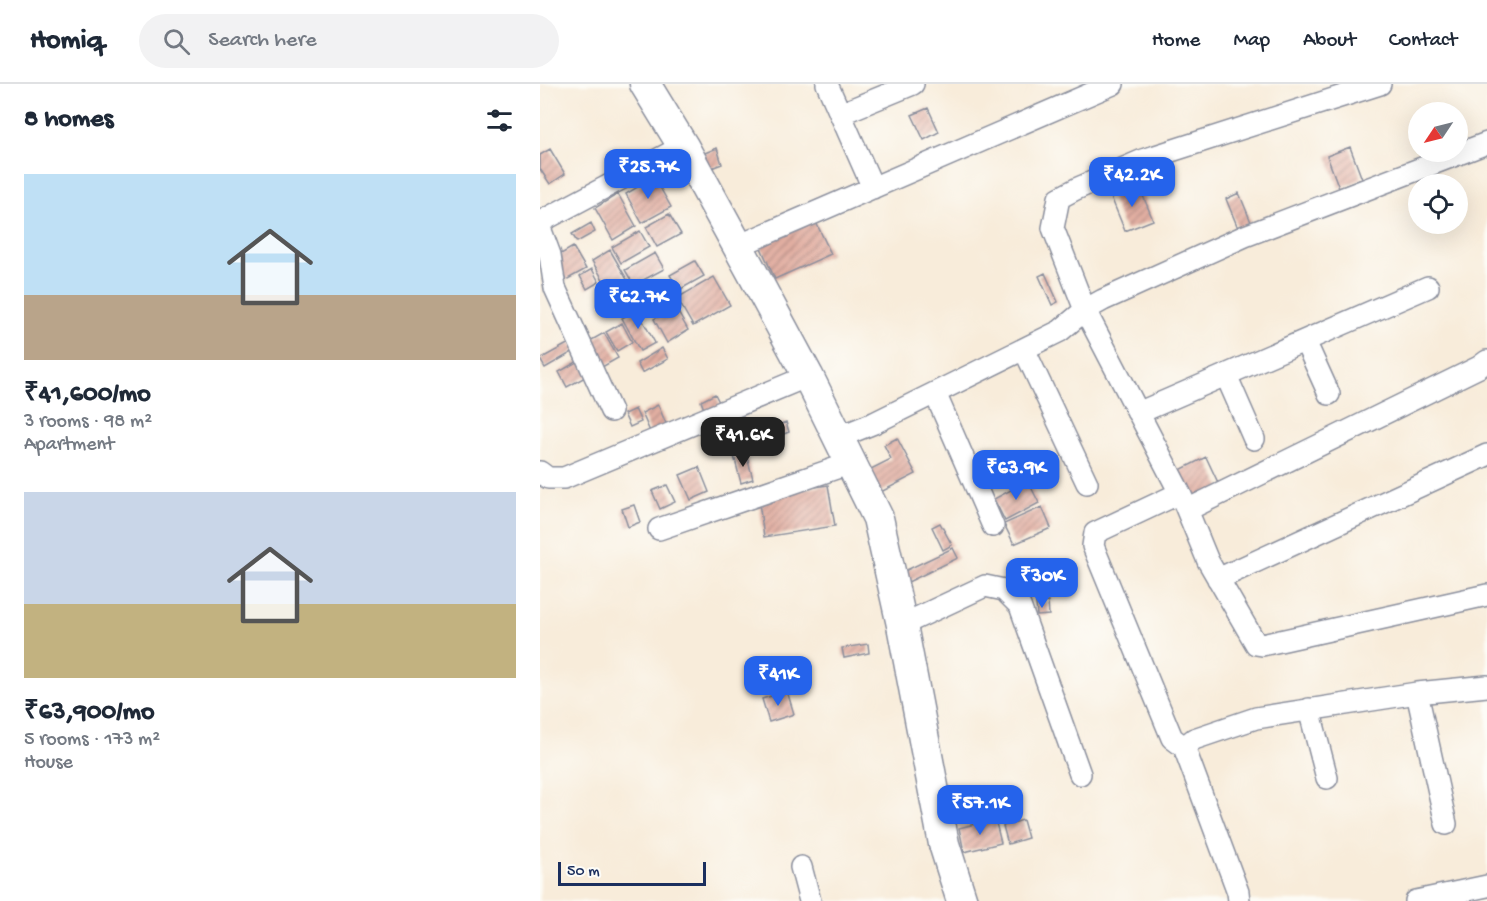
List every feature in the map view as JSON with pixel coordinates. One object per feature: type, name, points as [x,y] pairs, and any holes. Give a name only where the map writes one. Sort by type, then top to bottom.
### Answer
[{"type":"main road","points":[[654,87],[683,146],[808,376],[878,518],[902,626],[944,844],[962,901]]},
{"type":"street","points":[[827,84],[873,188]]},
{"type":"street","points":[[840,114],[913,84]]},
{"type":"street","points":[[738,246],[1113,84]]},
{"type":"street","points":[[1380,84],[1143,160],[1076,189],[1059,198],[1053,228],[1085,310],[1184,502],[1208,561],[1257,644],[1262,645],[1487,595]]},
{"type":"street","points":[[659,529],[845,450],[874,423],[1060,331],[1085,310],[1245,236],[1487,143]]},
{"type":"street","points":[[540,222],[683,146]]},
{"type":"street","points":[[540,228],[550,255],[555,288],[611,411]]},
{"type":"street","points":[[1138,413],[1428,287]]},
{"type":"street","points":[[1305,341],[1329,394]]},
{"type":"street","points":[[1024,349],[1087,483]]},
{"type":"street","points":[[1239,901],[1238,892],[1184,747],[1172,738],[1093,546],[1095,533],[1184,502],[1479,367],[1487,361]]},
{"type":"street","points":[[1226,375],[1254,439]]},
{"type":"street","points":[[540,472],[548,478],[564,478],[808,376]]},
{"type":"street","points":[[935,393],[993,526]]},
{"type":"street","points":[[1218,579],[1487,455]]},
{"type":"street","points":[[902,626],[985,586],[1004,590],[1020,606],[1080,774]]},
{"type":"street","points":[[1184,747],[1194,739],[1256,718],[1417,693],[1487,686]]},
{"type":"street","points":[[1417,693],[1446,824]]},
{"type":"street","points":[[1309,710],[1327,778]]},
{"type":"street","points":[[801,867],[810,901]]},
{"type":"street","points":[[1416,901],[1487,886]]},
{"type":"building","points":[[928,108],[939,132],[924,140],[912,115]]},
{"type":"building","points":[[1350,147],[1362,179],[1339,188],[1327,156]]},
{"type":"building","points":[[717,148],[722,164],[706,170],[700,155]]},
{"type":"building","points":[[550,149],[565,174],[550,184],[540,169],[540,155]]},
{"type":"building","points":[[654,177],[671,207],[642,223],[626,194]]},
{"type":"building","points":[[1139,186],[1153,220],[1125,231],[1111,197]]},
{"type":"building","points":[[1239,193],[1251,222],[1238,228],[1226,199]]},
{"type":"building","points":[[618,194],[636,226],[613,240],[595,208]]},
{"type":"building","points":[[669,214],[681,234],[657,247],[646,227]]},
{"type":"building","points":[[813,216],[831,254],[775,279],[758,241]]},
{"type":"building","points":[[591,223],[595,232],[577,242],[572,234]]},
{"type":"building","points":[[640,231],[649,247],[621,263],[612,247]]},
{"type":"building","points":[[573,247],[586,269],[566,280],[554,258]]},
{"type":"building","points":[[610,250],[636,295],[618,305],[592,261]]},
{"type":"building","points":[[655,253],[664,269],[634,285],[625,270]]},
{"type":"building","points":[[695,261],[704,276],[679,290],[670,275]]},
{"type":"building","points":[[592,269],[599,282],[587,289],[580,276]]},
{"type":"building","points":[[1045,273],[1058,302],[1052,305],[1039,276]]},
{"type":"building","points":[[714,277],[730,305],[693,326],[677,298]]},
{"type":"building","points":[[675,307],[688,330],[667,343],[654,319]]},
{"type":"building","points":[[637,310],[655,343],[640,351],[622,318]]},
{"type":"building","points":[[622,323],[632,342],[617,351],[606,332]]},
{"type":"building","points":[[604,333],[618,358],[595,371],[581,346]]},
{"type":"building","points":[[571,342],[576,350],[545,368],[540,359]]},
{"type":"building","points":[[662,348],[668,359],[642,373],[637,363]]},
{"type":"building","points":[[580,360],[589,375],[567,387],[559,372]]},
{"type":"building","points":[[715,394],[721,406],[705,412],[701,401]]},
{"type":"building","points":[[658,405],[667,426],[651,434],[642,413]]},
{"type":"building","points":[[635,409],[641,422],[630,427],[624,414]]},
{"type":"building","points":[[786,422],[789,432],[739,451],[736,441]]},
{"type":"building","points":[[897,438],[916,474],[875,495],[863,473],[891,459],[884,445]]},
{"type":"building","points":[[746,453],[753,479],[741,483],[734,456]]},
{"type":"building","points":[[1206,457],[1221,489],[1191,503],[1176,472]]},
{"type":"building","points":[[699,467],[709,492],[691,500],[680,475]]},
{"type":"building","points":[[1028,481],[1039,503],[1005,521],[994,499]]},
{"type":"building","points":[[667,485],[675,502],[660,509],[652,491]]},
{"type":"building","points":[[828,485],[835,526],[764,537],[758,496]]},
{"type":"building","points":[[634,505],[640,522],[628,527],[622,509]]},
{"type":"building","points":[[1042,507],[1051,528],[1014,544],[1004,524]]},
{"type":"building","points":[[940,523],[952,545],[943,550],[932,527]]},
{"type":"building","points":[[953,548],[958,558],[904,584],[898,574]]},
{"type":"building","points":[[1048,602],[1049,615],[1037,616],[1036,603]]},
{"type":"building","points":[[868,644],[869,653],[844,658],[842,648]]},
{"type":"building","points":[[787,691],[794,714],[769,722],[762,699]]},
{"type":"building","points":[[995,819],[1001,843],[964,852],[959,828]]},
{"type":"building","points":[[1023,820],[1028,838],[1008,844],[1003,826]]}]
